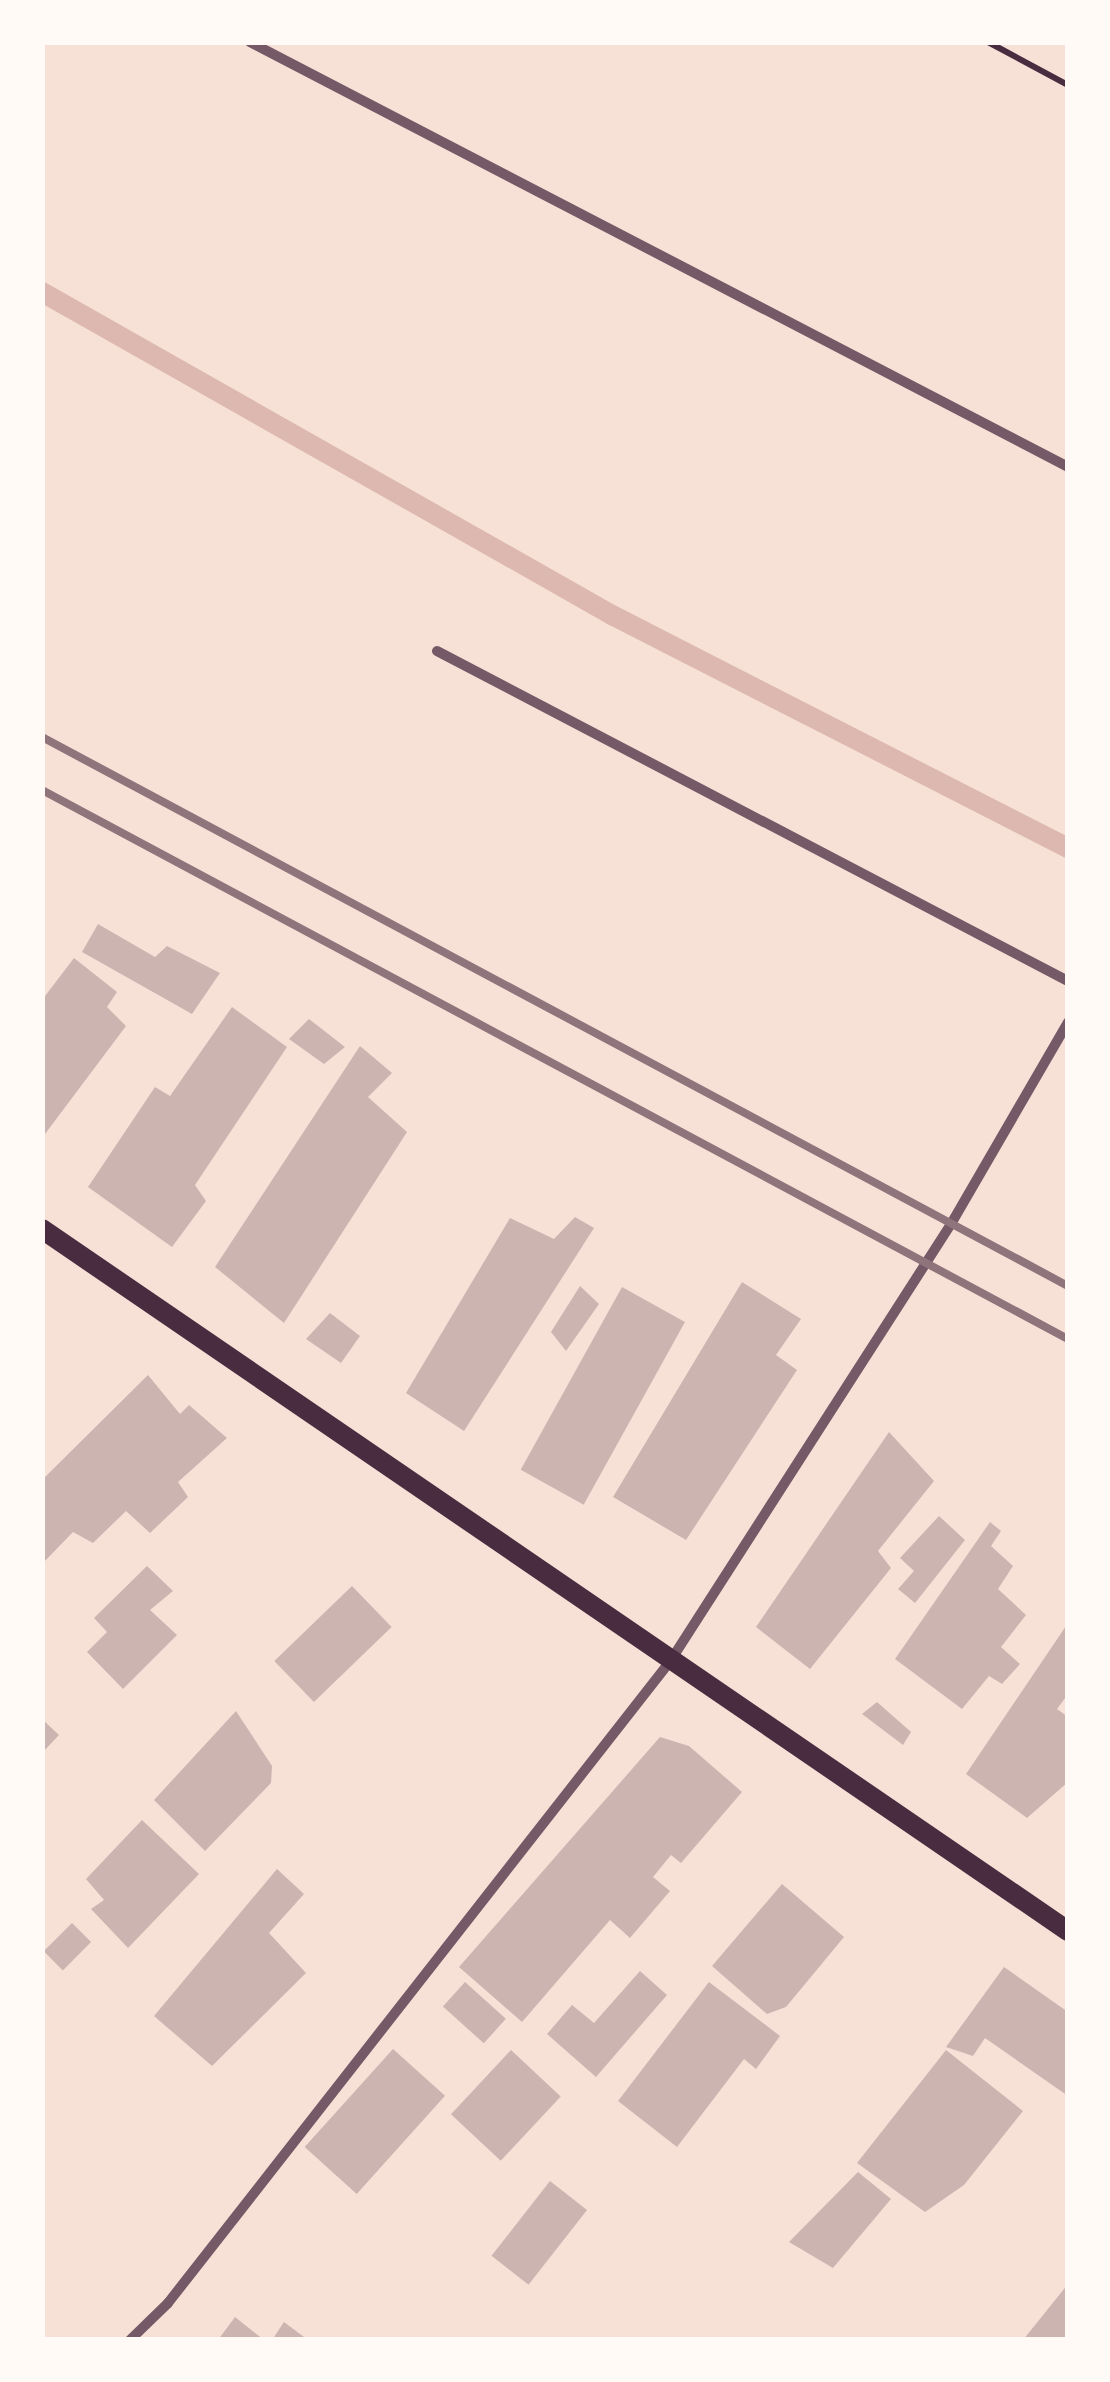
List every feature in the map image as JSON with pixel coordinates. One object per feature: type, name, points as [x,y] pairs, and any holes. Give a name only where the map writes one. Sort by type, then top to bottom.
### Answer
[{"type":"main road","points":[[42,1229],[1068,1931]]},
{"type":"street","points":[[250,42],[1068,467]]},
{"type":"street","points":[[437,652],[1068,982]]},
{"type":"street","points":[[130,2340],[250,2199],[671,1660],[951,1224],[1068,1022]]},
{"type":"path","points":[[988,42],[1068,85]]},
{"type":"building","points":[[98,924],[155,957],[167,946],[220,973],[192,1014],[82,952]]},
{"type":"building","points":[[74,958],[117,992],[107,1007],[126,1026],[42,1138],[42,1000]]},
{"type":"building","points":[[232,1007],[287,1047],[195,1185],[206,1201],[172,1247],[88,1187],[155,1087],[170,1096]]},
{"type":"building","points":[[309,1019],[345,1047],[324,1064],[289,1039]]},
{"type":"building","points":[[360,1046],[392,1073],[368,1097],[407,1132],[284,1323],[215,1267]]},
{"type":"building","points":[[575,1217],[594,1228],[464,1431],[406,1393],[510,1218],[554,1239]]},
{"type":"building","points":[[742,1282],[801,1319],[776,1355],[797,1370],[686,1540],[613,1497]]},
{"type":"building","points":[[580,1286],[599,1304],[566,1351],[551,1332]]},
{"type":"building","points":[[622,1287],[685,1322],[584,1505],[521,1470]]},
{"type":"building","points":[[330,1313],[360,1336],[341,1363],[306,1339]]},
{"type":"building","points":[[148,1375],[180,1414],[189,1405],[227,1438],[178,1482],[188,1497],[150,1533],[126,1511],[93,1543],[73,1532],[42,1564],[42,1480]]},
{"type":"building","points":[[889,1432],[934,1481],[878,1551],[891,1568],[810,1669],[756,1627]]},
{"type":"building","points":[[939,1516],[965,1540],[915,1603],[898,1589],[914,1571],[900,1558]]},
{"type":"building","points":[[990,1522],[1001,1531],[991,1546],[1013,1566],[998,1589],[1026,1615],[1001,1647],[1020,1664],[1002,1684],[989,1676],[962,1709],[895,1659]]},
{"type":"building","points":[[147,1566],[173,1591],[150,1610],[177,1635],[123,1689],[87,1652],[107,1632],[94,1618]]},
{"type":"building","points":[[352,1586],[392,1627],[314,1702],[274,1661]]},
{"type":"building","points":[[1068,1623],[1068,1694],[1057,1709],[1068,1717],[1068,1782],[1027,1818],[966,1774]]},
{"type":"building","points":[[877,1702],[911,1732],[903,1745],[862,1714]]},
{"type":"building","points":[[236,1711],[272,1766],[271,1783],[205,1851],[154,1800]]},
{"type":"building","points":[[42,1719],[59,1735],[42,1753]]},
{"type":"building","points":[[660,1737],[689,1746],[742,1792],[681,1863],[671,1855],[653,1877],[670,1891],[630,1938],[610,1920],[522,2022],[459,1967]]},
{"type":"building","points":[[142,1820],[199,1874],[128,1948],[91,1909],[104,1900],[86,1879]]},
{"type":"building","points":[[277,1869],[304,1894],[269,1933],[306,1973],[212,2066],[154,2016]]},
{"type":"building","points":[[782,1884],[844,1937],[786,2007],[767,2014],[712,1966]]},
{"type":"building","points":[[72,1923],[91,1942],[63,1970],[44,1951]]},
{"type":"building","points":[[1004,1967],[1068,2012],[1068,2096],[985,2038],[973,2056],[946,2047]]},
{"type":"building","points":[[640,1971],[667,1995],[596,2077],[547,2034],[572,2005],[594,2023]]},
{"type":"building","points":[[465,1982],[506,2019],[484,2043],[443,2007]]},
{"type":"building","points":[[709,1982],[780,2036],[756,2069],[744,2059],[677,2147],[618,2101]]},
{"type":"building","points":[[393,2049],[445,2096],[357,2194],[305,2147]]},
{"type":"building","points":[[511,2050],[561,2096],[501,2161],[451,2114]]},
{"type":"building","points":[[946,2050],[1023,2111],[964,2185],[925,2212],[857,2163]]},
{"type":"building","points":[[858,2172],[891,2199],[833,2268],[789,2242]]},
{"type":"building","points":[[550,2181],[587,2210],[529,2285],[492,2256]]},
{"type":"building","points":[[1068,2284],[1068,2340],[1023,2340]]},
{"type":"building","points":[[235,2317],[264,2340],[218,2340]]},
{"type":"building","points":[[284,2322],[308,2340],[272,2340]]},
{"type":"waterway","points":[[42,292],[612,615],[1068,848]]},
{"type":"railway","points":[[42,737],[1068,1286]]},
{"type":"railway","points":[[42,790],[1068,1339]]}]
